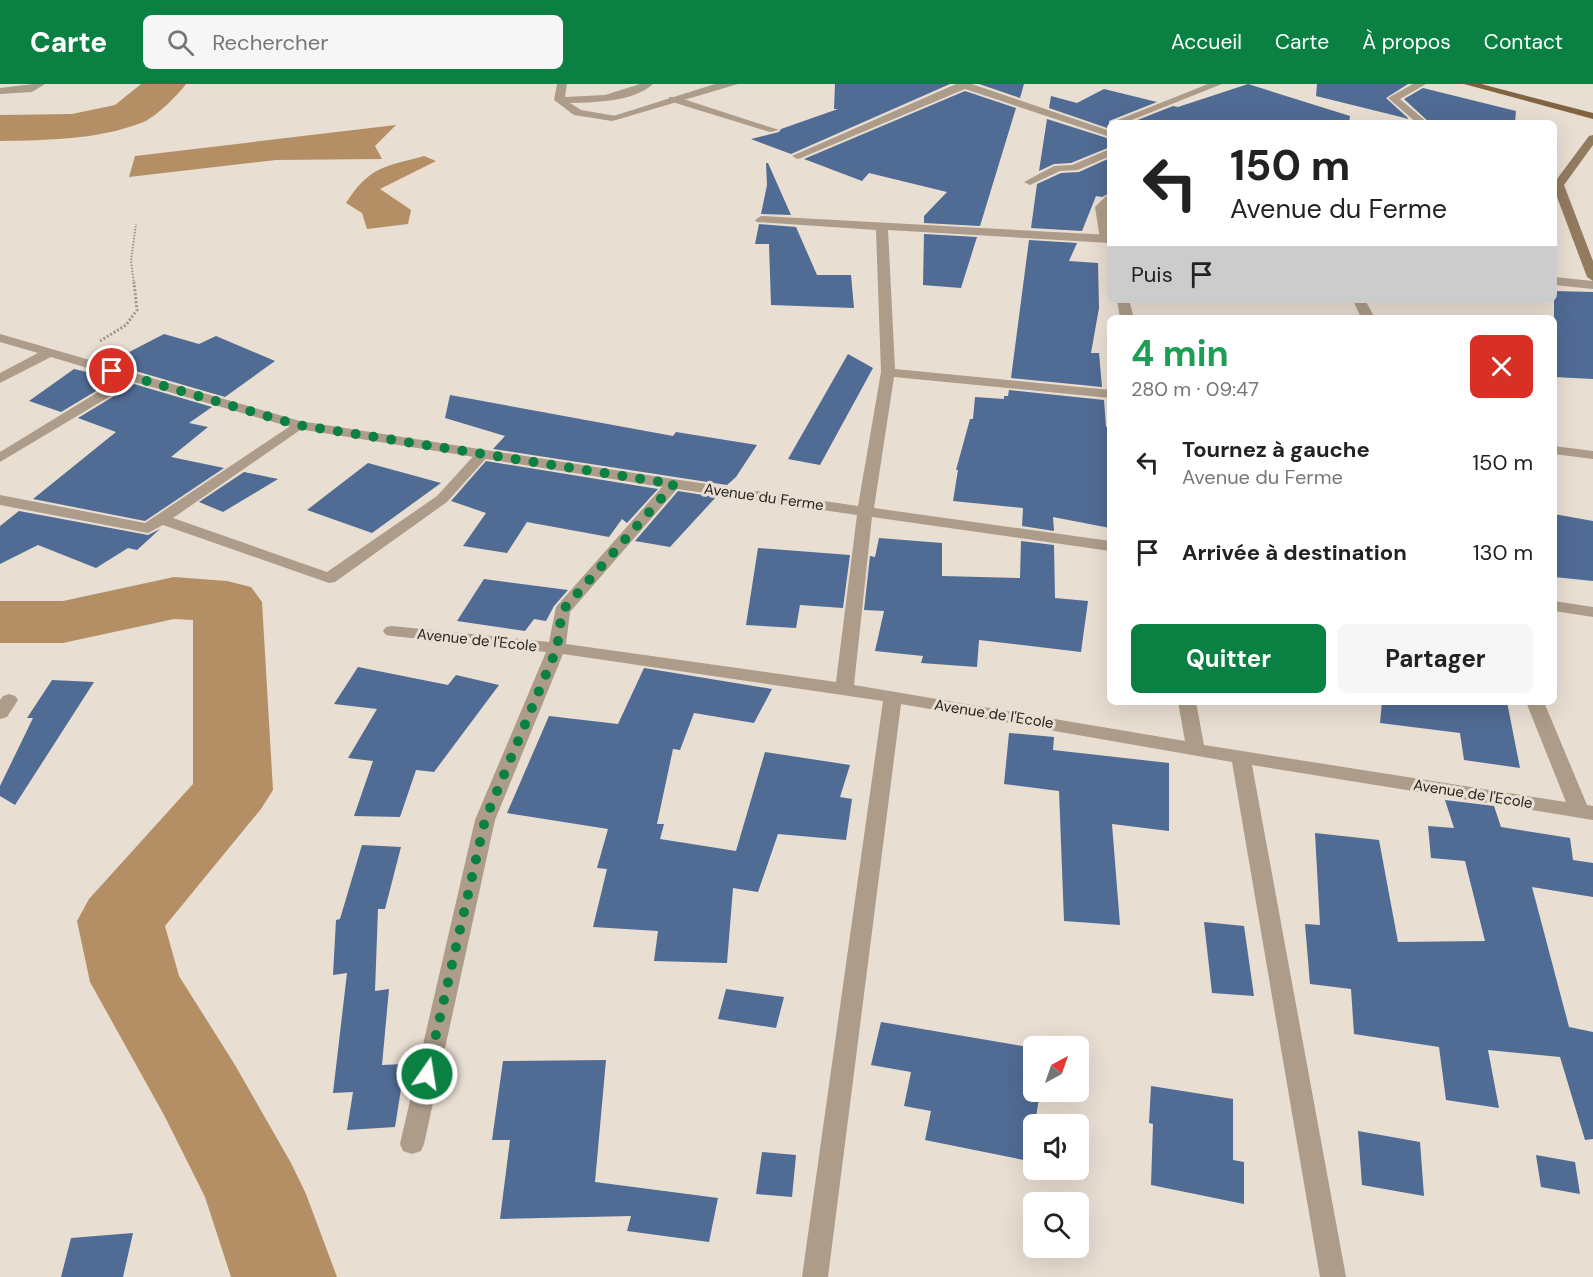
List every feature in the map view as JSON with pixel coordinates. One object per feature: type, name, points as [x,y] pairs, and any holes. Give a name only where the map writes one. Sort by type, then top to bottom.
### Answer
[{"type":"main road","points":[[1469,84],[1593,117]]},
{"type":"street","points":[[0,91],[32,89],[40,84]]},
{"type":"street","points":[[559,100],[562,84]]},
{"type":"street","points":[[559,100],[595,100],[630,94],[648,84]]},
{"type":"street","points":[[559,100],[578,113],[612,118],[708,88],[733,84]]},
{"type":"street","points":[[797,156],[964,84],[1107,133]]},
{"type":"street","points":[[1123,120],[1217,84]]},
{"type":"street","points":[[1419,120],[1393,98],[1421,84]]},
{"type":"street","points":[[672,99],[774,130]]},
{"type":"street","points":[[1098,130],[1107,126]]},
{"type":"street","points":[[1557,184],[1593,138]]},
{"type":"street","points":[[1030,182],[1058,168],[1074,168],[1107,153]]},
{"type":"street","points":[[1557,187],[1593,277]]},
{"type":"street","points":[[1107,201],[1101,207],[1107,234]]},
{"type":"street","points":[[761,220],[1107,239]]},
{"type":"street","points":[[844,689],[866,512],[888,372],[882,226]]},
{"type":"street","points":[[1557,281],[1593,285]]},
{"type":"street","name":"Avenue du Ferme","points":[[0,338],[298,425],[674,484],[1107,546]]},
{"type":"street","points":[[0,379],[49,353]]},
{"type":"street","points":[[888,372],[1107,394]]},
{"type":"street","points":[[0,458],[132,377]]},
{"type":"street","points":[[0,500],[148,528],[298,425]]},
{"type":"street","points":[[1557,450],[1593,455]]},
{"type":"street","points":[[162,519],[329,578],[442,499],[483,454]]},
{"type":"street","points":[[412,1144],[485,820],[557,648],[562,611],[674,484]]},
{"type":"street","points":[[1557,606],[1593,612]]},
{"type":"street","name":"Avenue de l'Ecole","points":[[392,631],[557,648],[844,689],[1195,747],[1241,757],[1586,812]]},
{"type":"street","points":[[815,1277],[893,698]]},
{"type":"street","points":[[1188,705],[1195,747]]},
{"type":"street","points":[[1536,705],[1586,812]]},
{"type":"street","points":[[1241,757],[1332,1277]]},
{"type":"path","points":[[72,359],[126,325],[137,310],[131,261],[136,224]]},
{"type":"shaded area","points":[[396,125],[375,146],[382,159],[276,160],[129,177],[135,156]]},
{"type":"shaded area","points":[[424,156],[436,161],[380,189],[411,210],[408,224],[367,229],[362,213],[346,203],[355,191],[379,170]]},
{"type":"building","points":[[835,84],[950,84],[791,154],[751,139],[779,132],[781,129],[838,109],[834,109]]},
{"type":"building","points":[[979,84],[1024,84],[1020,98]]},
{"type":"building","points":[[1248,84],[1350,116],[1349,120],[1138,120],[1173,106],[1178,107]]},
{"type":"building","points":[[1317,84],[1408,84],[1386,98],[1409,119],[1316,96]]},
{"type":"building","points":[[1423,88],[1516,111],[1515,120],[1427,120],[1404,99]]},
{"type":"building","points":[[1104,89],[1157,102],[1107,120],[1107,128],[1049,108],[1051,96],[1077,103]]},
{"type":"building","points":[[965,91],[1016,108],[980,226],[924,223],[924,216],[947,192],[869,173],[862,181],[804,159]]},
{"type":"building","points":[[1047,119],[1107,138],[1107,148],[1071,163],[1054,164],[1039,171]]},
{"type":"building","points":[[1107,159],[1107,194],[1102,197],[1096,196],[1082,231],[1031,228],[1037,184],[1061,173],[1079,172]]},
{"type":"building","points":[[766,163],[768,163],[791,215],[761,214],[767,185]]},
{"type":"building","points":[[759,224],[796,227],[817,275],[851,275],[854,308],[771,305],[769,244],[755,244]]},
{"type":"building","points":[[924,234],[977,237],[961,288],[923,285]]},
{"type":"building","points":[[1029,240],[1077,243],[1069,261],[1098,263],[1099,308],[1091,353],[1099,353],[1102,387],[1011,378]]},
{"type":"building","points":[[1557,291],[1593,292],[1593,379],[1557,377],[1557,315],[1554,315]]},
{"type":"building","points":[[164,334],[199,344],[216,336],[275,361],[225,397],[108,363]]},
{"type":"building","points":[[848,354],[873,368],[820,465],[788,459]]},
{"type":"building","points":[[74,369],[116,379],[61,412],[29,401]]},
{"type":"building","points":[[134,384],[212,407],[189,423],[208,427],[171,457],[224,468],[145,521],[33,499],[116,432],[78,418]]},
{"type":"building","points":[[1009,390],[1104,400],[1107,427],[1107,527],[1053,517],[1054,531],[1022,526],[1023,508],[953,501],[958,470],[956,470],[970,419],[973,419],[975,397],[1004,399],[1004,396],[1008,396]]},
{"type":"building","points":[[450,395],[673,436],[676,432],[757,445],[736,477],[727,485],[493,449],[505,436],[445,418]]},
{"type":"building","points":[[486,461],[658,489],[627,523],[622,519],[609,537],[527,522],[507,553],[463,546],[486,513],[451,501]]},
{"type":"building","points":[[368,463],[441,483],[372,533],[307,510]]},
{"type":"building","points":[[244,472],[278,479],[223,512],[199,502]]},
{"type":"building","points":[[678,491],[716,497],[670,547],[635,541]]},
{"type":"building","points":[[19,511],[148,535],[160,529],[137,550],[128,548],[96,568],[38,545],[0,564],[0,526]]},
{"type":"building","points":[[1557,515],[1593,521],[1593,581],[1557,577]]},
{"type":"building","points":[[879,538],[942,543],[942,576],[1020,578],[1021,541],[1054,545],[1055,598],[1088,601],[1081,652],[979,640],[977,667],[921,663],[923,656],[875,651],[884,611],[864,610],[870,556],[875,557]]},
{"type":"building","points":[[758,548],[850,555],[843,608],[800,605],[796,628],[746,625]]},
{"type":"building","points":[[484,579],[568,590],[554,606],[546,621],[534,619],[525,631],[457,621]]},
{"type":"building","points":[[358,667],[448,685],[456,675],[499,685],[434,772],[416,770],[400,817],[354,816],[373,761],[348,758],[377,709],[334,704]]},
{"type":"building","points":[[644,668],[772,689],[754,723],[694,713],[680,750],[673,749],[657,824],[664,824],[660,839],[736,851],[765,752],[850,765],[840,797],[852,799],[846,840],[778,834],[758,892],[733,888],[727,963],[654,961],[658,931],[593,927],[607,869],[597,868],[608,829],[507,813],[549,716],[618,724]]},
{"type":"building","points":[[52,680],[94,682],[15,805],[0,796],[0,786],[33,718],[27,718]]},
{"type":"building","points":[[1382,705],[1508,705],[1520,768],[1464,760],[1460,733],[1380,723]]},
{"type":"building","points":[[1009,733],[1054,737],[1053,750],[1169,763],[1169,831],[1112,824],[1120,925],[1064,921],[1059,791],[1004,784]]},
{"type":"building","points":[[1445,800],[1494,806],[1501,827],[1570,838],[1573,860],[1593,863],[1593,897],[1532,887],[1569,1027],[1593,1032],[1593,1139],[1585,1140],[1560,1057],[1488,1050],[1499,1108],[1446,1100],[1439,1047],[1354,1034],[1351,989],[1310,984],[1305,924],[1320,925],[1315,833],[1379,840],[1398,942],[1485,941],[1465,861],[1431,858],[1428,826],[1454,828]]},
{"type":"building","points":[[362,845],[401,847],[385,909],[378,909],[375,991],[389,989],[382,1065],[405,1064],[395,1127],[347,1130],[353,1092],[333,1093],[347,973],[333,975],[336,920],[340,919]]},
{"type":"building","points":[[1204,922],[1244,926],[1254,996],[1212,993]]},
{"type":"building","points":[[726,989],[784,997],[776,1028],[718,1019]]},
{"type":"building","points":[[881,1022],[1023,1046],[1023,1102],[1038,1102],[1036,1114],[1023,1114],[1023,1160],[925,1140],[931,1111],[904,1106],[911,1072],[871,1065]]},
{"type":"building","points":[[606,1060],[595,1182],[718,1198],[709,1242],[627,1231],[631,1216],[500,1219],[510,1140],[492,1140],[503,1061]]},
{"type":"building","points":[[1151,1086],[1233,1099],[1233,1160],[1244,1162],[1244,1204],[1151,1185],[1153,1124],[1149,1123]]},
{"type":"building","points":[[1358,1131],[1420,1142],[1424,1196],[1362,1185]]},
{"type":"building","points":[[762,1152],[796,1155],[792,1197],[756,1194]]},
{"type":"building","points":[[1536,1155],[1575,1162],[1580,1194],[1541,1187]]},
{"type":"building","points":[[133,1233],[123,1277],[61,1277],[71,1238]]},
{"type":"waterway","points":[[0,128],[72,127],[129,114],[166,84]]},
{"type":"waterway","points":[[0,622],[63,622],[174,598],[227,602],[233,790],[120,921],[135,982],[201,1093],[255,1194],[284,1277]]},
{"type":"route","points":[[112,371],[298,425],[674,484],[562,611],[557,648],[485,820],[427,1074]]}]
